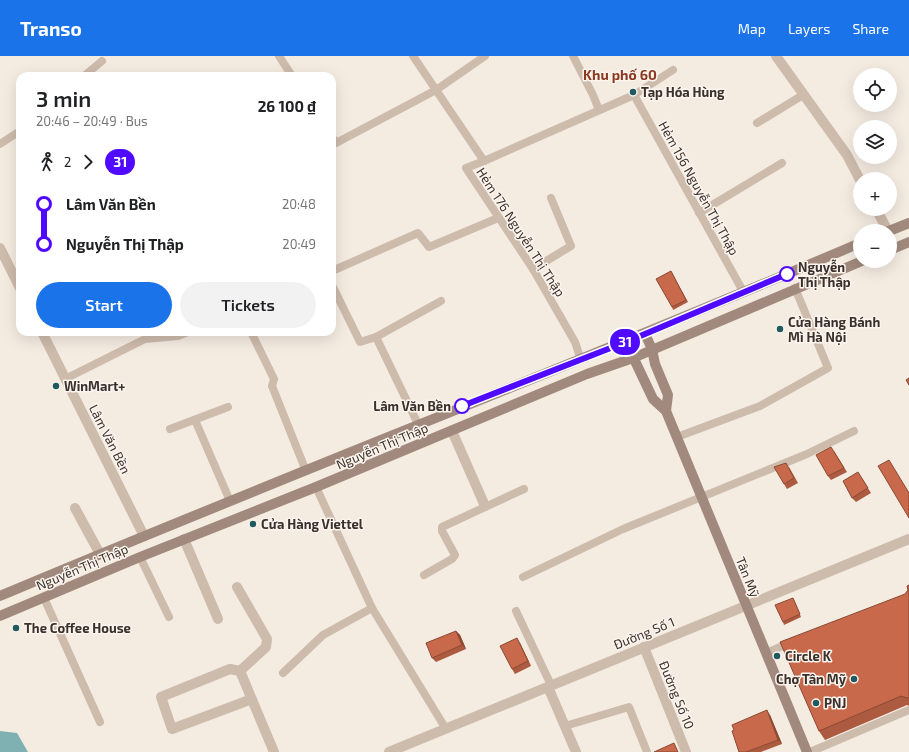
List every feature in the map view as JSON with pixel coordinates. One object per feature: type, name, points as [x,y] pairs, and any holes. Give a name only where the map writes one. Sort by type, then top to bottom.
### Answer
[{"type":"main road","points":[[897,228],[909,223]]},
{"type":"main road","points":[[897,248],[908,244]]},
{"type":"main road","name":"Nguyễn Thị Thập","points":[[0,596],[418,424],[626,342],[853,247]]},
{"type":"main road","name":"Nguyễn Thị Thập","points":[[0,616],[140,556],[316,487],[587,374],[633,358],[853,265]]},
{"type":"main road","name":"Tân Mỹ","points":[[645,334],[652,349],[655,364],[668,395],[666,412]]},
{"type":"main road","name":"Tân Mỹ","points":[[626,342],[652,399],[666,412],[807,752]]},
{"type":"main road","points":[[581,360],[587,374]]},
{"type":"main road","points":[[144,536],[152,552]]},
{"type":"street","points":[[776,56],[847,155],[856,172]]},
{"type":"street","points":[[0,248],[16,280]]},
{"type":"street","name":"Lâm Văn Bền","points":[[44,336],[144,536]]},
{"type":"street","points":[[452,431],[485,506]]},
{"type":"street","points":[[75,508],[100,554]]},
{"type":"street","points":[[184,539],[218,619]]},
{"type":"street","name":"Đường Số 1","points":[[389,752],[909,539]]},
{"type":"street","points":[[237,587],[267,639],[266,647],[240,670],[230,669],[161,697],[172,729],[252,699]]},
{"type":"street","name":"Đường Số 10","points":[[644,647],[686,752]]},
{"type":"street","points":[[240,670],[274,752]]},
{"type":"street","points":[[549,686],[576,752]]},
{"type":"lane","points":[[279,56],[289,72]]},
{"type":"lane","name":"Hẻm 176 Nguyễn Thị Thập","points":[[413,56],[484,161],[466,168],[533,269],[575,342],[581,360]]},
{"type":"lane","points":[[336,143],[436,90],[485,56]]},
{"type":"lane","points":[[573,56],[593,95],[598,110]]},
{"type":"lane","points":[[89,72],[102,61]]},
{"type":"lane","points":[[484,161],[634,95],[673,70]]},
{"type":"lane","name":"Hẻm 156 Nguyễn Thị Thập","points":[[634,95],[744,293]]},
{"type":"lane","points":[[756,123],[803,95]]},
{"type":"lane","points":[[0,144],[16,134]]},
{"type":"lane","points":[[699,213],[782,164]]},
{"type":"lane","points":[[533,269],[571,246],[551,198]]},
{"type":"lane","points":[[336,269],[418,233],[428,247],[498,218]]},
{"type":"lane","points":[[677,437],[760,406],[828,368],[795,288]]},
{"type":"lane","points":[[336,293],[360,342],[376,337],[441,301]]},
{"type":"lane","points":[[65,379],[145,339],[178,336]]},
{"type":"lane","points":[[253,336],[274,379],[272,386],[306,471]]},
{"type":"lane","points":[[376,337],[418,424]]},
{"type":"lane","points":[[170,429],[228,407]]},
{"type":"lane","points":[[195,420],[230,501]]},
{"type":"lane","points":[[523,577],[623,529],[807,454],[854,431]]},
{"type":"lane","points":[[316,487],[372,608],[446,728]]},
{"type":"lane","points":[[424,575],[452,559],[455,555],[442,531],[442,527],[524,489]]},
{"type":"lane","points":[[140,556],[169,617]]},
{"type":"lane","points":[[44,598],[100,722]]},
{"type":"lane","points":[[284,673],[323,635],[372,608]]},
{"type":"lane","points":[[516,611],[549,686]]},
{"type":"lane","points":[[766,653],[802,639]]},
{"type":"lane","points":[[565,726],[629,707],[647,752]]},
{"type":"lane","points":[[810,752],[909,710]]},
{"type":"water","points":[[0,731],[17,733],[28,752],[0,752]]},
{"type":"building","points":[[671,271],[686,300],[672,307],[656,279]]},
{"type":"building","points":[[909,378],[909,385],[906,380]]},
{"type":"building","points":[[831,447],[844,468],[828,476],[816,455]]},
{"type":"building","points":[[889,460],[909,493],[909,518],[878,466]]},
{"type":"building","points":[[786,463],[794,478],[784,484],[774,467]]},
{"type":"building","points":[[858,472],[868,488],[852,498],[843,481]]},
{"type":"building","name":"Chợ Tân Mỹ","points":[[909,585],[909,697],[907,698],[901,696],[819,731],[780,642],[905,594],[908,590],[907,586]]},
{"type":"building","points":[[793,598],[800,614],[783,622],[775,605]]},
{"type":"building","points":[[456,631],[462,645],[432,658],[426,643]]},
{"type":"building","points":[[517,638],[528,661],[512,669],[500,646]]},
{"type":"building","points":[[767,710],[778,740],[746,752],[739,752],[732,731],[734,730],[732,725]]},
{"type":"building","points":[[674,743],[678,752],[654,752]]},
{"type":"bus line","name":"31","points":[[462,406],[626,342],[787,274]]},
{"type":"place","name":"Tạp Hóa Hùng","points":[[633,92]]},
{"type":"place","name":"Nguyễn Thị Thập","points":[[787,274]]},
{"type":"place","name":"Cửa Hàng Bánh Mì Hà Nội","points":[[780,329]]},
{"type":"place","name":"WinMart+","points":[[56,386]]},
{"type":"place","name":"Lâm Văn Bền","points":[[462,406]]},
{"type":"place","name":"Cửa Hàng Viettel","points":[[253,524]]},
{"type":"place","name":"The Coffee House","points":[[16,628]]},
{"type":"place","name":"Circle K","points":[[777,656]]},
{"type":"place","name":"Chợ Tân Mỹ","points":[[854,679]]},
{"type":"place","name":"PNJ","points":[[816,703]]},
{"type":"district","name":"Khu phố 60","points":[[620,75]]}]
